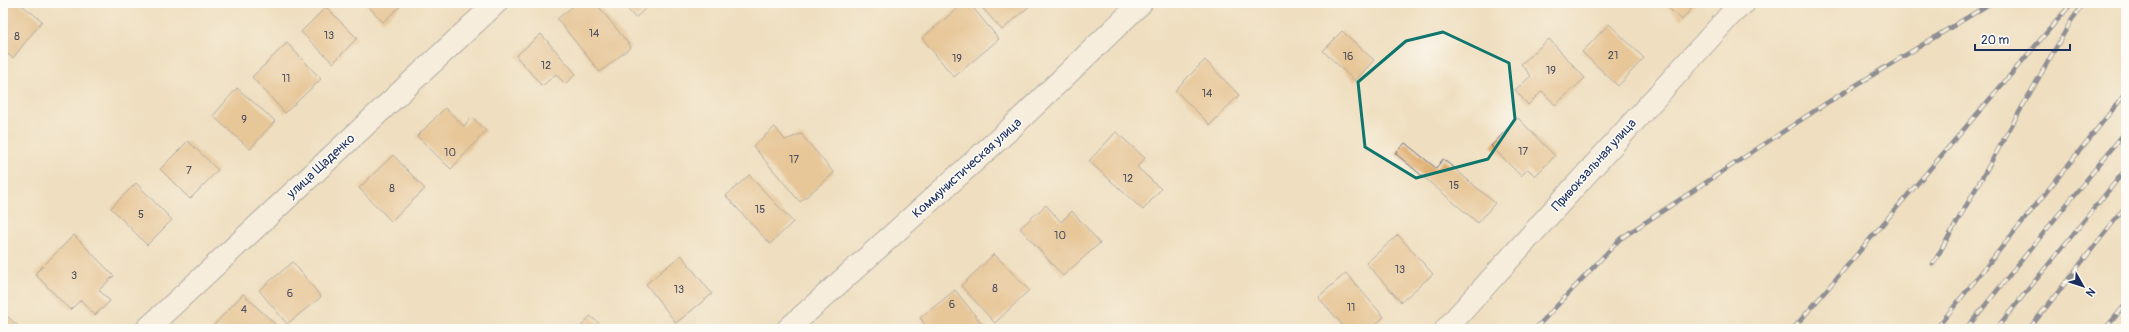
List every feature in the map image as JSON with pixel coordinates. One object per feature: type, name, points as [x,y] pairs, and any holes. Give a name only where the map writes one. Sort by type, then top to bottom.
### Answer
[{"type":"street","name":"улица Щаденко","points":[[147,329],[496,3]]},
{"type":"street","name":"Коммунистическая улица","points":[[788,329],[1011,128],[1141,3]]},
{"type":"street","name":"Привокзальная улица","points":[[1446,329],[1732,13],[1744,3]]},
{"type":"highlighted area","points":[[1443,32],[1509,63],[1515,119],[1488,159],[1416,178],[1365,147],[1358,82],[1406,41]]},
{"type":"building","points":[[3,3],[19,3],[42,21],[13,58],[3,51]]},
{"type":"building","points":[[365,3],[404,3],[383,22]]},
{"type":"building","points":[[577,3],[596,3],[631,47],[600,72],[557,19]]},
{"type":"building","points":[[623,3],[652,3],[635,18]]},
{"type":"building","points":[[964,3],[969,3],[999,39],[954,77],[922,38]]},
{"type":"building","points":[[978,3],[1033,3],[1002,30]]},
{"type":"building","points":[[1663,3],[1696,3],[1682,20]]},
{"type":"building","points":[[326,7],[357,38],[333,63],[301,32]]},
{"type":"building","points":[[1609,24],[1644,58],[1618,86],[1582,52]]},
{"type":"building","points":[[1342,31],[1374,60],[1355,81],[1323,51]]},
{"type":"building","points":[[541,34],[576,74],[565,84],[556,74],[542,86],[516,56]]},
{"type":"building","points":[[1549,39],[1585,78],[1555,105],[1542,91],[1528,105],[1515,90],[1531,76],[1521,64]]},
{"type":"building","points":[[287,43],[321,79],[285,113],[252,77]]},
{"type":"building","points":[[1205,60],[1239,95],[1210,125],[1175,90]]},
{"type":"building","points":[[237,88],[275,121],[250,149],[213,116]]},
{"type":"building","points":[[445,108],[464,126],[472,117],[486,131],[451,169],[417,136]]},
{"type":"building","points":[[1518,118],[1555,156],[1535,176],[1528,169],[1521,176],[1491,146]]},
{"type":"building","points":[[775,127],[785,140],[801,134],[834,173],[800,202],[753,146]]},
{"type":"building","points":[[1116,132],[1145,158],[1137,167],[1161,189],[1143,210],[1089,161]]},
{"type":"building","points":[[188,141],[218,170],[190,199],[160,169]]},
{"type":"building","points":[[1405,143],[1436,168],[1443,159],[1495,203],[1478,223],[1395,153]]},
{"type":"building","points":[[393,155],[425,189],[391,221],[359,188]]},
{"type":"building","points":[[749,175],[793,222],[770,244],[726,196]]},
{"type":"building","points":[[136,183],[172,220],[147,245],[111,208]]},
{"type":"building","points":[[1046,205],[1061,222],[1072,211],[1100,243],[1063,276],[1020,228]]},
{"type":"building","points":[[74,235],[114,276],[99,290],[110,301],[95,315],[81,300],[70,310],[35,274]]},
{"type":"building","points":[[1398,235],[1433,274],[1401,302],[1366,263]]},
{"type":"building","points":[[994,254],[1029,290],[995,323],[961,286]]},
{"type":"building","points":[[681,255],[712,294],[676,323],[646,284]]},
{"type":"building","points":[[293,262],[321,297],[287,324],[259,290]]},
{"type":"building","points":[[1346,273],[1384,317],[1370,329],[1346,329],[1318,297]]},
{"type":"building","points":[[955,290],[986,329],[928,329],[920,318]]},
{"type":"building","points":[[243,294],[275,324],[270,329],[214,329],[212,327]]},
{"type":"building","points":[[3,312],[21,329],[3,329]]},
{"type":"building","points":[[590,316],[606,329],[579,329]]},
{"type":"railway","points":[[1535,329],[1620,239],[1825,104],[1991,3]]},
{"type":"railway","points":[[1793,329],[2072,3]]},
{"type":"railway","points":[[1933,264],[2071,21],[2084,3]]},
{"type":"railway","points":[[1936,329],[2126,93]]},
{"type":"railway","points":[[1966,329],[2126,131]]},
{"type":"railway","points":[[1996,329],[2126,169]]},
{"type":"railway","points":[[2029,329],[2126,206]]},
{"type":"railway","points":[[2105,329],[2126,304]]}]
